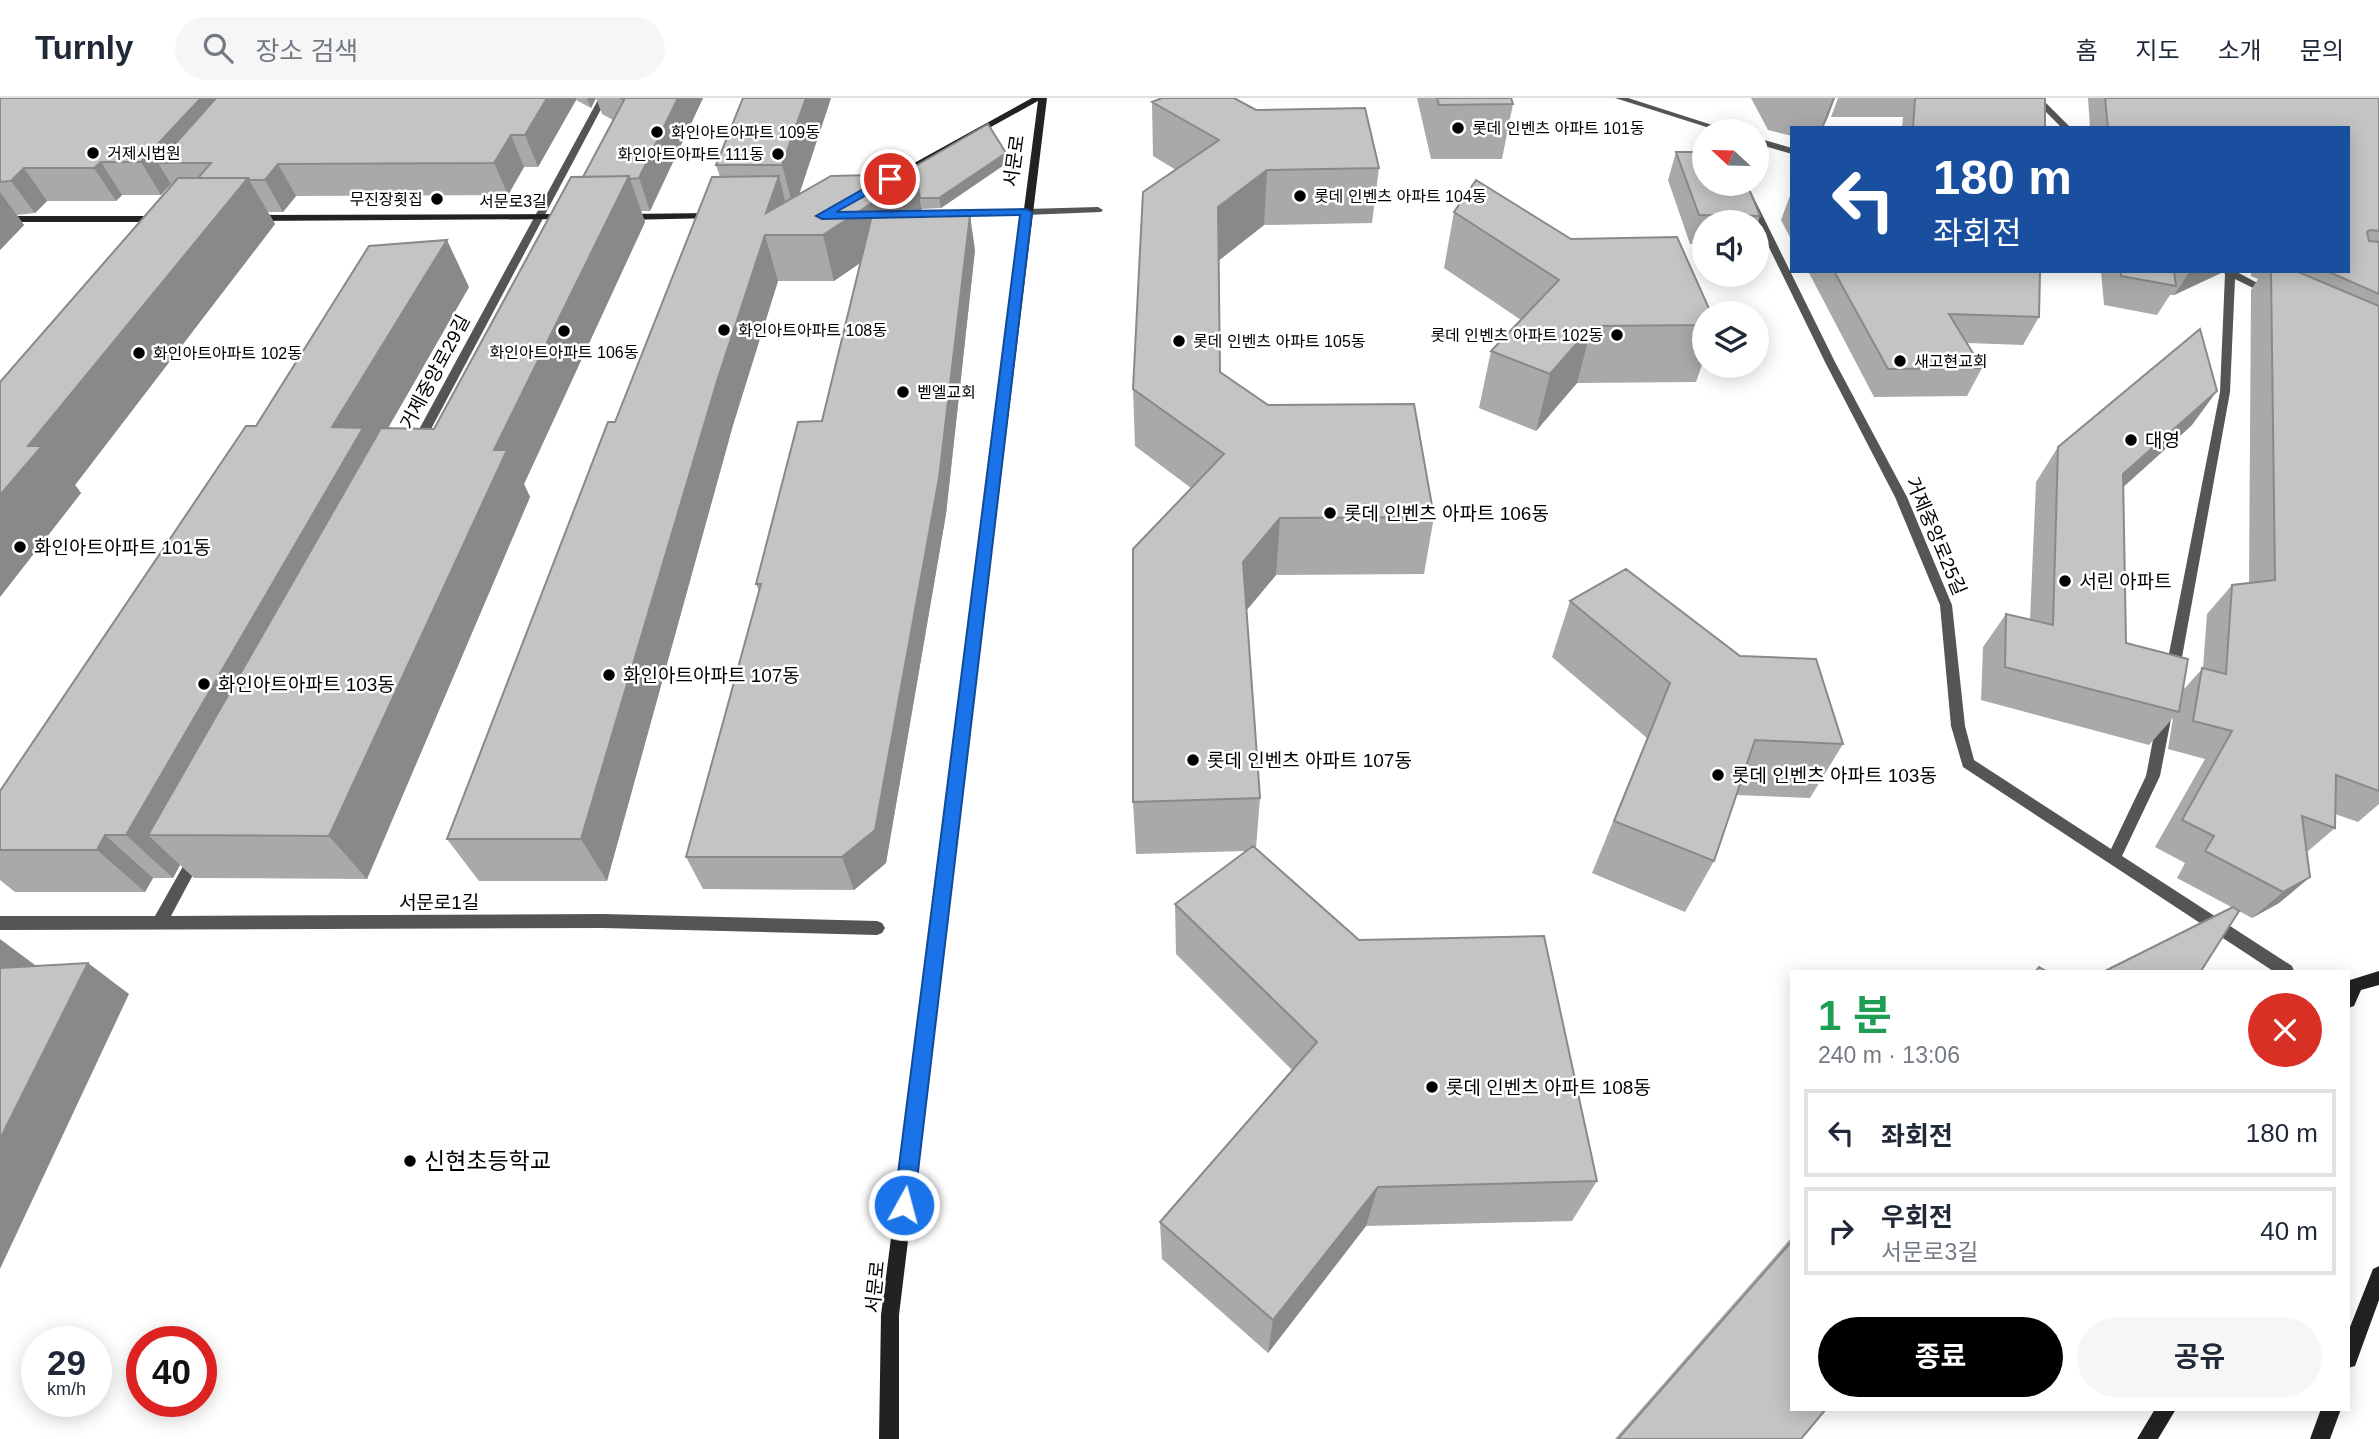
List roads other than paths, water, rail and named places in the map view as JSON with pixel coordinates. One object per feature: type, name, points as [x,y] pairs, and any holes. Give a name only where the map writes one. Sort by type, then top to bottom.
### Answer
[{"type":"street","name":"거제중앙로29길","points":[[408,460],[603,98]]},
{"type":"street","points":[[867,191],[1041,98]]},
{"type":"street","name":"서문로","points":[[889,1439],[890,1315],[1041,98]]},
{"type":"street","points":[[1619,98],[1692,121]]},
{"type":"street","points":[[2036,98],[2065,126]]},
{"type":"street","points":[[1769,144],[1790,150]]},
{"type":"street","name":"거제중앙로25길","points":[[1748,196],[1829,362],[1901,497],[1946,604],[1958,726],[1968,763],[2284,970]]},
{"type":"street","points":[[890,215],[1098,210]]},
{"type":"street","points":[[139,229],[155,211]]},
{"type":"street","points":[[620,217],[728,216]]},
{"type":"street","name":"서문로3길","points":[[242,219],[579,217]]},
{"type":"street","points":[[0,219],[174,219]]},
{"type":"street","points":[[2113,859],[2153,776],[2225,392],[2228,273]]},
{"type":"street","points":[[2230,273],[2283,298]]},
{"type":"street","points":[[160,922],[199,849]]},
{"type":"street","name":"서문로1길","points":[[0,923],[603,921],[877,929]]},
{"type":"street","points":[[2350,997],[2356,985],[2379,978]]},
{"type":"street","points":[[2350,1354],[2379,1275]]},
{"type":"street","points":[[2147,1439],[2165,1411]]},
{"type":"street","points":[[2319,1439],[2329,1411]]},
{"type":"place","name":"롯데 인벤츠 아파트 101동","points":[[1458,128]]},
{"type":"place","name":"화인아트아파트 109동","points":[[657,132]]},
{"type":"place","name":"거제시법원","points":[[93,153]]},
{"type":"place","name":"화인아트아파트 111동","points":[[778,154]]},
{"type":"place","name":"롯데 인벤츠 아파트 104동","points":[[1300,196]]},
{"type":"place","name":"무진장횟집","points":[[437,199]]},
{"type":"place","name":"화인아트아파트 108동","points":[[724,330]]},
{"type":"place","name":"화인아트아파트 106동","points":[[564,331]]},
{"type":"place","name":"롯데 인벤츠 아파트 102동","points":[[1617,335]]},
{"type":"place","name":"롯데 인벤츠 아파트 105동","points":[[1179,341]]},
{"type":"place","name":"화인아트아파트 102동","points":[[139,353]]},
{"type":"place","name":"새고현교회","points":[[1900,361]]},
{"type":"place","name":"벧엘교회","points":[[903,392]]},
{"type":"place","name":"대영","points":[[2131,440]]},
{"type":"place","name":"롯데 인벤츠 아파트 106동","points":[[1330,513]]},
{"type":"place","name":"화인아트아파트 101동","points":[[20,547]]},
{"type":"place","name":"서린 아파트","points":[[2065,581]]},
{"type":"place","name":"화인아트아파트 107동","points":[[609,675]]},
{"type":"place","name":"화인아트아파트 103동","points":[[204,684]]},
{"type":"place","name":"롯데 인벤츠 아파트 107동","points":[[1193,760]]},
{"type":"place","name":"롯데 인벤츠 아파트 103동","points":[[1718,775]]},
{"type":"place","name":"롯데 인벤츠 아파트 108동","points":[[1432,1087]]},
{"type":"place","name":"신현초등학교","points":[[410,1161]]}]
